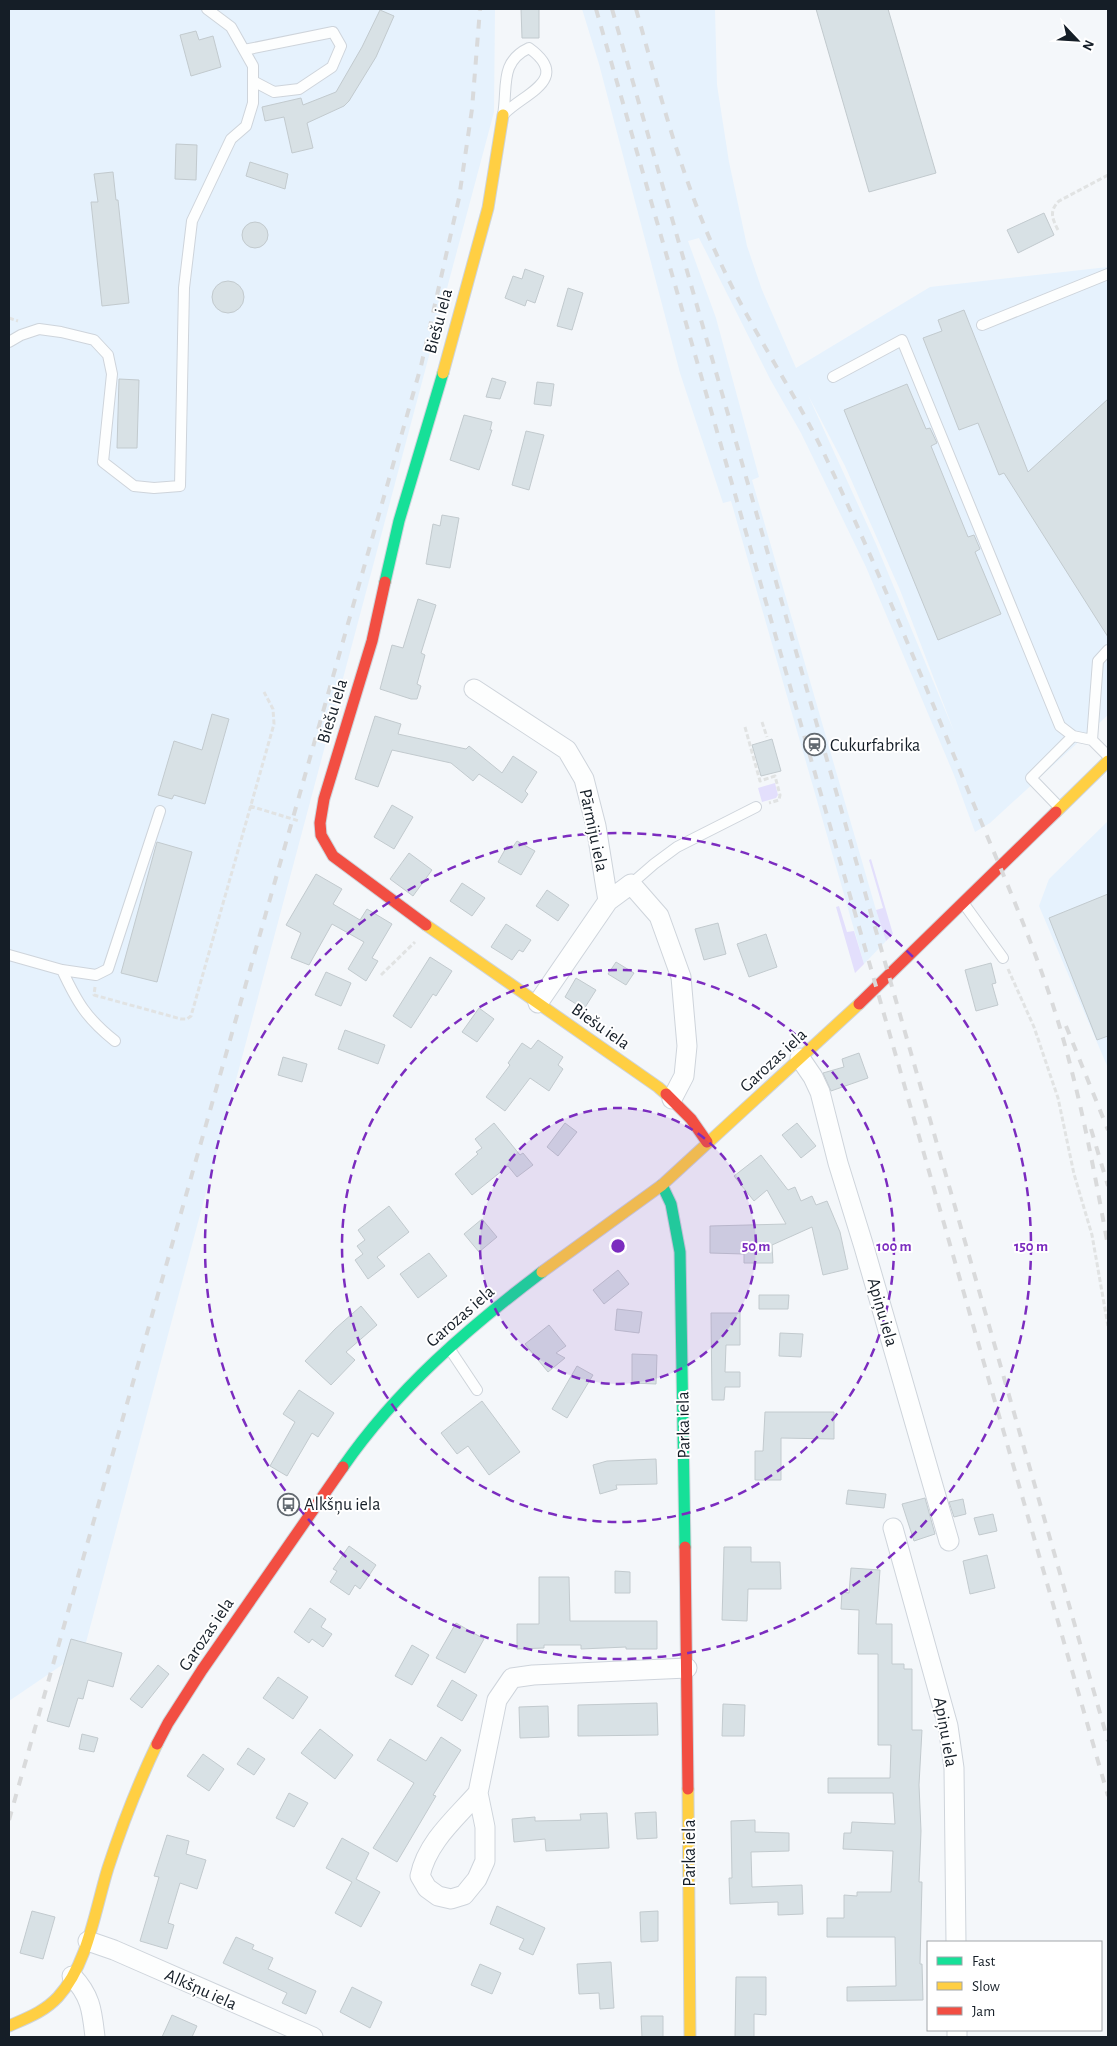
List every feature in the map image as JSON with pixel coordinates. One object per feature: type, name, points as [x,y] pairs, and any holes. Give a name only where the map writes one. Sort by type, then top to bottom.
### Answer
[{"type":"street","name":"Biešu iela","points":[[503,115],[488,208],[429,422],[399,521],[372,641],[324,799],[320,826],[322,843],[333,856],[428,926],[658,1087],[691,1119],[707,1142]]},
{"type":"street","name":"Pārmiju iela","points":[[474,689],[567,750],[584,779],[596,826],[608,901]]},
{"type":"street","name":"Garozas iela","points":[[9,2026],[41,2012],[58,1997],[72,1976],[88,1941],[108,1869],[129,1808],[145,1769],[168,1723],[213,1654],[347,1460],[405,1390],[449,1347],[501,1303],[662,1185],[964,904],[1107,764]]},
{"type":"street","points":[[538,1003],[608,901],[631,884],[659,916],[681,977],[687,1046],[684,1076],[672,1099]]},
{"type":"street","name":"Apiņu iela","points":[[800,1058],[813,1077],[820,1092],[838,1163],[878,1293],[949,1541]]},
{"type":"street","name":"Parka iela","points":[[662,1185],[671,1204],[680,1252],[688,1668],[690,2037]]},
{"type":"street","name":"Apiņu iela","points":[[893,1528],[948,1726],[954,1768],[956,1941]]},
{"type":"street","points":[[478,1793],[430,1848],[422,1865],[420,1876],[427,1888],[438,1896],[450,1898],[464,1895],[477,1879],[485,1861],[485,1827],[478,1793],[497,1700],[512,1678],[533,1675],[688,1668]]},
{"type":"street","name":"Alkšņu iela","points":[[88,1941],[114,1950],[313,2037]]},
{"type":"street","points":[[72,1976],[83,1988],[89,2001],[95,2037]]},
{"type":"lane","points":[[9,342],[21,335],[39,329],[94,340],[108,355],[112,374],[103,462],[134,486],[154,488],[180,486],[184,288],[192,221],[231,139],[246,126],[253,103],[253,66],[231,27],[207,9]]},
{"type":"lane","points":[[244,50],[333,32],[341,46],[332,67],[300,89],[274,92],[253,82]]},
{"type":"lane","points":[[529,48],[540,56],[545,66],[546,78],[538,89],[503,115],[508,68],[517,54],[529,48]]},
{"type":"lane","points":[[982,325],[1108,274]]},
{"type":"lane","points":[[833,377],[902,340],[1060,726],[1072,736],[1092,740]]},
{"type":"lane","points":[[1107,764],[1092,740],[1098,660],[1108,650]]},
{"type":"lane","points":[[1060,808],[1031,778],[1072,736]]},
{"type":"lane","points":[[631,884],[677,847],[756,807]]},
{"type":"lane","points":[[9,955],[62,970],[96,975],[108,968],[113,958],[160,811]]},
{"type":"lane","points":[[964,904],[1003,958]]},
{"type":"lane","points":[[62,970],[76,1000],[96,1026],[115,1041]]},
{"type":"lane","points":[[449,1347],[478,1390]]},
{"type":"path","points":[[1058,230],[1053,220],[1054,206],[1059,201],[1108,175]]},
{"type":"path","points":[[96,975],[94,994],[181,1019],[187,1019],[191,1016],[274,724],[273,709],[264,692]]},
{"type":"path","points":[[762,722],[768,737]]},
{"type":"path","points":[[745,727],[760,781],[775,776],[780,795],[779,800],[756,807]]},
{"type":"path","points":[[250,806],[320,826]]},
{"type":"path","points":[[381,975],[428,926]]},
{"type":"path","points":[[1003,958],[1034,1027],[1058,1098],[1074,1174],[1092,1235],[1108,1326]]},
{"type":"shaded area","points":[[9,9],[495,9],[494,112],[84,1650],[9,1701]]},
{"type":"shaded area","points":[[582,9],[715,9],[717,85],[729,162],[747,246],[762,290],[796,368],[930,287],[1108,267],[1108,715],[990,823],[975,832],[954,775],[866,567],[801,433],[770,379],[699,238],[688,241],[716,318],[759,477],[752,480],[886,941],[864,964],[731,501],[723,503],[680,373],[599,64]],"holes":[[[808,395],[845,466],[900,590],[955,734],[876,544]]]},
{"type":"shaded area","points":[[775,783],[778,795],[776,798],[762,802],[758,788]]},
{"type":"shaded area","points":[[1108,821],[1108,1068],[1039,906],[1049,879]]},
{"type":"shaded area","points":[[871,859],[893,934],[886,941],[876,910],[883,908],[869,860]]},
{"type":"shaded area","points":[[839,906],[847,932],[854,931],[864,964],[855,973],[836,907]]},
{"type":"building","points":[[521,9],[539,9],[539,38],[522,38]]},
{"type":"building","points":[[816,9],[888,9],[936,173],[869,192]]},
{"type":"building","points":[[380,10],[394,16],[376,57],[349,101],[344,106],[307,123],[313,148],[292,153],[284,117],[265,121],[262,107],[301,98],[303,105],[336,92],[362,47]]},
{"type":"building","points":[[196,31],[199,40],[213,36],[221,67],[191,76],[180,35]]},
{"type":"building","points":[[176,144],[197,145],[196,180],[175,179]]},
{"type":"building","points":[[250,162],[288,174],[285,189],[246,176]]},
{"type":"building","points":[[113,172],[116,200],[118,200],[129,303],[102,306],[91,202],[98,202],[94,174]]},
{"type":"building","points":[[1044,213],[1054,235],[1018,253],[1007,230]]},
{"type":"building","points":[[255,222],[265,225],[268,235],[265,245],[255,248],[245,245],[242,235],[245,225]]},
{"type":"building","points":[[525,269],[544,276],[535,303],[527,300],[525,306],[505,298],[513,276],[522,279]]},
{"type":"building","points":[[228,281],[234,282],[239,286],[243,291],[243,303],[239,308],[234,312],[228,313],[222,312],[217,308],[213,303],[212,297],[213,291],[217,286],[222,282]]},
{"type":"building","points":[[568,288],[583,293],[572,330],[557,326]]},
{"type":"building","points":[[964,310],[1028,472],[1108,399],[1108,637],[1004,473],[999,475],[978,423],[959,430],[923,338],[942,331],[938,320]]},
{"type":"building","points":[[492,378],[506,382],[500,399],[486,397]]},
{"type":"building","points":[[119,379],[139,380],[137,448],[117,448]]},
{"type":"building","points":[[537,382],[554,384],[551,406],[534,404]]},
{"type":"building","points":[[907,384],[926,429],[930,428],[937,443],[931,446],[968,537],[974,535],[980,549],[975,552],[1001,614],[938,640],[844,410]]},
{"type":"building","points":[[464,415],[492,422],[490,430],[492,430],[479,470],[450,460]]},
{"type":"building","points":[[526,431],[544,435],[529,490],[512,485]]},
{"type":"building","points":[[442,515],[459,518],[450,568],[426,564],[433,524],[440,526]]},
{"type":"building","points":[[418,599],[436,605],[421,653],[425,655],[417,684],[421,686],[417,699],[411,699],[380,689],[392,645],[403,648]]},
{"type":"building","points":[[212,714],[229,719],[205,804],[174,795],[172,799],[158,795],[174,741],[202,750]]},
{"type":"building","points":[[375,716],[401,724],[398,734],[466,749],[469,746],[502,773],[513,756],[537,772],[525,791],[528,794],[522,803],[479,774],[473,781],[451,763],[392,750],[378,787],[355,779]]},
{"type":"building","name":"Cukurfabrika","points":[[772,739],[781,771],[761,776],[752,745]]},
{"type":"building","points":[[392,805],[413,817],[394,849],[374,837]]},
{"type":"building","points":[[517,841],[535,851],[521,875],[498,862],[507,846],[512,848]]},
{"type":"building","points":[[157,842],[192,852],[157,982],[121,973]]},
{"type":"building","points":[[409,853],[432,870],[413,896],[390,879]]},
{"type":"building","points":[[316,874],[342,889],[333,904],[360,920],[367,909],[392,924],[372,958],[378,961],[366,981],[348,969],[364,942],[332,924],[309,965],[291,958],[301,933],[286,925]]},
{"type":"building","points":[[462,883],[485,898],[472,916],[450,901]]},
{"type":"building","points":[[547,890],[569,905],[558,921],[536,906]]},
{"type":"building","points":[[1108,894],[1108,1036],[1097,1040],[1049,918]]},
{"type":"building","points":[[718,923],[726,954],[704,960],[695,929]]},
{"type":"building","points":[[506,924],[531,940],[523,952],[519,950],[512,960],[491,947]]},
{"type":"building","points":[[766,934],[777,967],[749,977],[737,944]]},
{"type":"building","points":[[430,957],[452,971],[436,996],[433,994],[411,1028],[393,1016]]},
{"type":"building","points":[[616,962],[634,973],[626,985],[608,974]]},
{"type":"building","points":[[991,963],[996,983],[992,984],[998,1005],[976,1011],[965,970]]},
{"type":"building","points":[[326,972],[351,983],[341,1006],[315,995]]},
{"type":"building","points":[[576,978],[596,990],[584,1009],[565,997]]},
{"type":"building","points":[[479,1008],[494,1019],[477,1042],[462,1032]]},
{"type":"building","points":[[345,1030],[385,1045],[378,1064],[338,1049]]},
{"type":"building","points":[[538,1040],[563,1057],[558,1065],[563,1069],[549,1091],[530,1078],[505,1111],[486,1097],[510,1065],[508,1063],[522,1043],[531,1049]]},
{"type":"building","points":[[859,1053],[868,1078],[831,1091],[823,1073],[844,1067],[842,1059]]},
{"type":"building","points":[[283,1057],[307,1064],[302,1082],[278,1075]]},
{"type":"building","points":[[494,1123],[520,1155],[523,1153],[533,1165],[517,1177],[508,1166],[472,1195],[455,1174],[478,1154],[476,1152],[482,1148],[475,1139]]},
{"type":"building","points":[[565,1123],[577,1132],[558,1156],[547,1147]]},
{"type":"building","points":[[797,1123],[816,1146],[801,1158],[782,1135]]},
{"type":"building","points":[[761,1155],[788,1190],[795,1187],[801,1201],[812,1196],[816,1205],[827,1201],[840,1232],[848,1269],[823,1275],[812,1227],[772,1245],[773,1263],[744,1263],[744,1254],[710,1253],[710,1226],[786,1224],[767,1190],[754,1201],[734,1176]]},
{"type":"building","points":[[389,1206],[409,1232],[377,1257],[385,1266],[368,1279],[355,1260],[363,1254],[357,1246],[365,1240],[358,1230]]},
{"type":"building","points":[[482,1219],[497,1237],[479,1252],[464,1234]]},
{"type":"building","points":[[429,1253],[447,1276],[418,1298],[400,1274]]},
{"type":"building","points":[[618,1270],[629,1284],[604,1304],[593,1290]]},
{"type":"building","points":[[759,1295],[789,1295],[788,1309],[759,1309]]},
{"type":"building","points":[[361,1306],[377,1325],[346,1352],[355,1360],[331,1385],[305,1361],[335,1329]]},
{"type":"building","points":[[617,1309],[642,1312],[639,1333],[615,1330]]},
{"type":"building","points":[[711,1313],[740,1313],[740,1345],[726,1345],[725,1372],[740,1372],[740,1387],[725,1387],[724,1400],[712,1400]]},
{"type":"building","points":[[549,1325],[566,1346],[556,1353],[565,1358],[548,1372],[525,1344]]},
{"type":"building","points":[[780,1333],[803,1334],[801,1357],[779,1356]]},
{"type":"building","points":[[632,1354],[657,1355],[656,1384],[632,1383]]},
{"type":"building","points":[[577,1366],[593,1375],[567,1418],[552,1409]]},
{"type":"building","points":[[299,1390],[334,1413],[318,1437],[312,1433],[287,1476],[270,1466],[295,1422],[283,1414]]},
{"type":"building","points":[[482,1401],[520,1452],[489,1475],[468,1446],[457,1454],[441,1433]]},
{"type":"building","points":[[765,1412],[834,1412],[834,1439],[781,1438],[781,1480],[755,1480],[755,1451],[763,1451]]},
{"type":"building","points":[[656,1459],[657,1484],[616,1485],[617,1489],[600,1494],[593,1465],[607,1461]]},
{"type":"building","points":[[848,1490],[886,1494],[884,1508],[846,1504]]},
{"type":"building","points":[[925,1498],[935,1534],[914,1541],[902,1504]]},
{"type":"building","points":[[963,1499],[966,1514],[954,1517],[949,1502]]},
{"type":"building","points":[[993,1514],[997,1531],[979,1535],[974,1518]]},
{"type":"building","points":[[349,1546],[376,1565],[360,1589],[355,1585],[349,1595],[330,1582],[337,1571],[333,1569]]},
{"type":"building","points":[[724,1547],[751,1547],[751,1562],[780,1562],[781,1589],[748,1589],[747,1621],[722,1620]]},
{"type":"building","points":[[987,1555],[995,1588],[970,1594],[963,1561]]},
{"type":"building","points":[[851,1568],[880,1570],[876,1624],[892,1624],[892,1664],[904,1664],[904,1669],[912,1669],[912,1730],[922,1730],[919,1785],[921,1831],[919,1882],[922,1882],[920,1964],[922,1964],[923,2000],[847,2001],[847,1987],[896,1986],[895,1937],[827,1937],[827,1918],[844,1918],[844,1895],[857,1896],[857,1892],[891,1892],[893,1851],[843,1849],[844,1833],[851,1833],[852,1822],[895,1824],[893,1793],[828,1793],[828,1778],[890,1778],[891,1745],[878,1745],[878,1654],[858,1654],[859,1610],[841,1609],[842,1592],[849,1593]]},
{"type":"building","points":[[615,1571],[630,1572],[630,1593],[615,1593]]},
{"type":"building","points":[[539,1577],[569,1577],[570,1621],[657,1621],[657,1649],[626,1649],[626,1647],[581,1649],[581,1645],[544,1645],[544,1648],[517,1649],[517,1624],[539,1624]]},
{"type":"building","points":[[310,1608],[326,1619],[321,1627],[332,1634],[323,1647],[312,1639],[309,1643],[294,1632]]},
{"type":"building","points":[[456,1623],[484,1639],[465,1673],[436,1658]]},
{"type":"building","points":[[71,1639],[122,1653],[113,1687],[88,1680],[83,1699],[78,1698],[69,1727],[47,1721]]},
{"type":"building","points":[[412,1645],[429,1655],[412,1685],[395,1676]]},
{"type":"building","points":[[158,1665],[169,1674],[142,1708],[130,1699]]},
{"type":"building","points":[[278,1677],[308,1697],[293,1719],[263,1698]]},
{"type":"building","points":[[452,1680],[477,1695],[462,1721],[437,1706]]},
{"type":"building","points":[[657,1703],[658,1735],[578,1736],[578,1705]]},
{"type":"building","points":[[723,1704],[745,1705],[744,1736],[722,1736]]},
{"type":"building","points":[[548,1706],[549,1737],[520,1738],[519,1707]]},
{"type":"building","points":[[320,1729],[353,1755],[335,1779],[301,1753]]},
{"type":"building","points":[[82,1734],[98,1738],[94,1752],[79,1749]]},
{"type":"building","points":[[441,1737],[461,1750],[433,1795],[436,1796],[397,1862],[373,1848],[414,1783],[377,1760],[390,1739],[426,1761]]},
{"type":"building","points":[[248,1748],[265,1759],[254,1775],[237,1764]]},
{"type":"building","points":[[203,1754],[224,1769],[209,1791],[187,1776]]},
{"type":"building","points":[[289,1793],[308,1803],[294,1827],[276,1818]]},
{"type":"building","points":[[656,1812],[657,1838],[637,1839],[635,1813]]},
{"type":"building","points":[[607,1813],[609,1848],[546,1851],[545,1839],[514,1842],[512,1819],[535,1817],[535,1821],[581,1820],[580,1814]]},
{"type":"building","points":[[755,1820],[755,1832],[789,1833],[789,1851],[751,1852],[752,1887],[802,1885],[803,1914],[778,1915],[778,1902],[730,1904],[729,1878],[732,1878],[731,1821]]},
{"type":"building","points":[[167,1835],[189,1841],[186,1854],[206,1860],[197,1889],[180,1883],[168,1923],[174,1925],[167,1949],[140,1941],[159,1877],[154,1876]]},
{"type":"building","points":[[342,1838],[369,1853],[356,1879],[380,1892],[361,1927],[335,1913],[352,1882],[326,1868]]},
{"type":"building","points":[[497,1906],[545,1928],[533,1955],[519,1949],[524,1939],[490,1924]]},
{"type":"building","points":[[32,1911],[55,1917],[43,1959],[20,1953]]},
{"type":"building","points":[[658,1911],[658,1941],[641,1942],[640,1912]]},
{"type":"building","points":[[236,1937],[254,1945],[252,1949],[273,1958],[268,1969],[316,1991],[306,2014],[282,2003],[287,1993],[223,1963]]},
{"type":"building","points":[[611,1962],[614,2008],[600,2009],[599,1993],[579,1994],[577,1964]]},
{"type":"building","points":[[480,1964],[501,1973],[492,1994],[471,1985]]},
{"type":"building","points":[[736,1977],[766,1977],[766,2015],[754,2014],[754,2037],[735,2037]]},
{"type":"building","points":[[352,1987],[382,2002],[370,2028],[340,2012]]},
{"type":"building","points":[[172,2015],[197,2026],[192,2037],[162,2037]]},
{"type":"building","points":[[641,2016],[663,2016],[663,2037],[642,2037]]},
{"type":"railway","points":[[9,1820],[421,366],[459,198],[472,109],[480,9]]},
{"type":"railway","points":[[596,9],[1108,1796]]},
{"type":"railway","points":[[612,9],[1108,1741]]},
{"type":"railway","points":[[636,9],[684,173],[709,237],[735,293],[816,437],[828,462],[902,630],[1028,935],[1048,990],[1073,1075],[1092,1160],[1108,1246]]},
{"type":"railway","points":[[1066,1026],[1108,1130]]},
{"type":"railway","points":[[1091,1129],[1108,1186]]},
{"type":"traffic: fast","points":[[385,582],[399,521],[443,373]]},
{"type":"traffic: fast","points":[[662,1185],[671,1204],[680,1252],[685,1547]]},
{"type":"traffic: fast","points":[[343,1467],[386,1412],[435,1361],[487,1315],[542,1272]]},
{"type":"traffic: slow","points":[[443,373],[488,208],[503,115]]},
{"type":"traffic: slow","points":[[1056,812],[1108,761]]},
{"type":"traffic: slow","points":[[426,925],[666,1094]]},
{"type":"traffic: slow","points":[[542,1272],[662,1185],[859,1004]]},
{"type":"traffic: slow","points":[[9,2026],[35,2014],[53,2002],[68,1984],[77,1969],[84,1953],[119,1836],[157,1744]]},
{"type":"traffic: slow","points":[[688,1789],[690,2037]]},
{"type":"traffic: jam","points":[[385,582],[372,641],[324,799],[320,823],[321,835],[333,856],[426,925]]},
{"type":"traffic: jam","points":[[859,1004],[1056,812]]},
{"type":"traffic: jam","points":[[666,1094],[691,1119],[707,1142]]},
{"type":"traffic: jam","points":[[157,1744],[168,1723],[202,1670],[343,1467]]},
{"type":"traffic: jam","points":[[685,1547],[688,1789]]},
{"type":"place","name":"Cukurfabrika","points":[[814,745]]},
{"type":"place","name":"Alkšņu iela","points":[[288,1504]]}]
